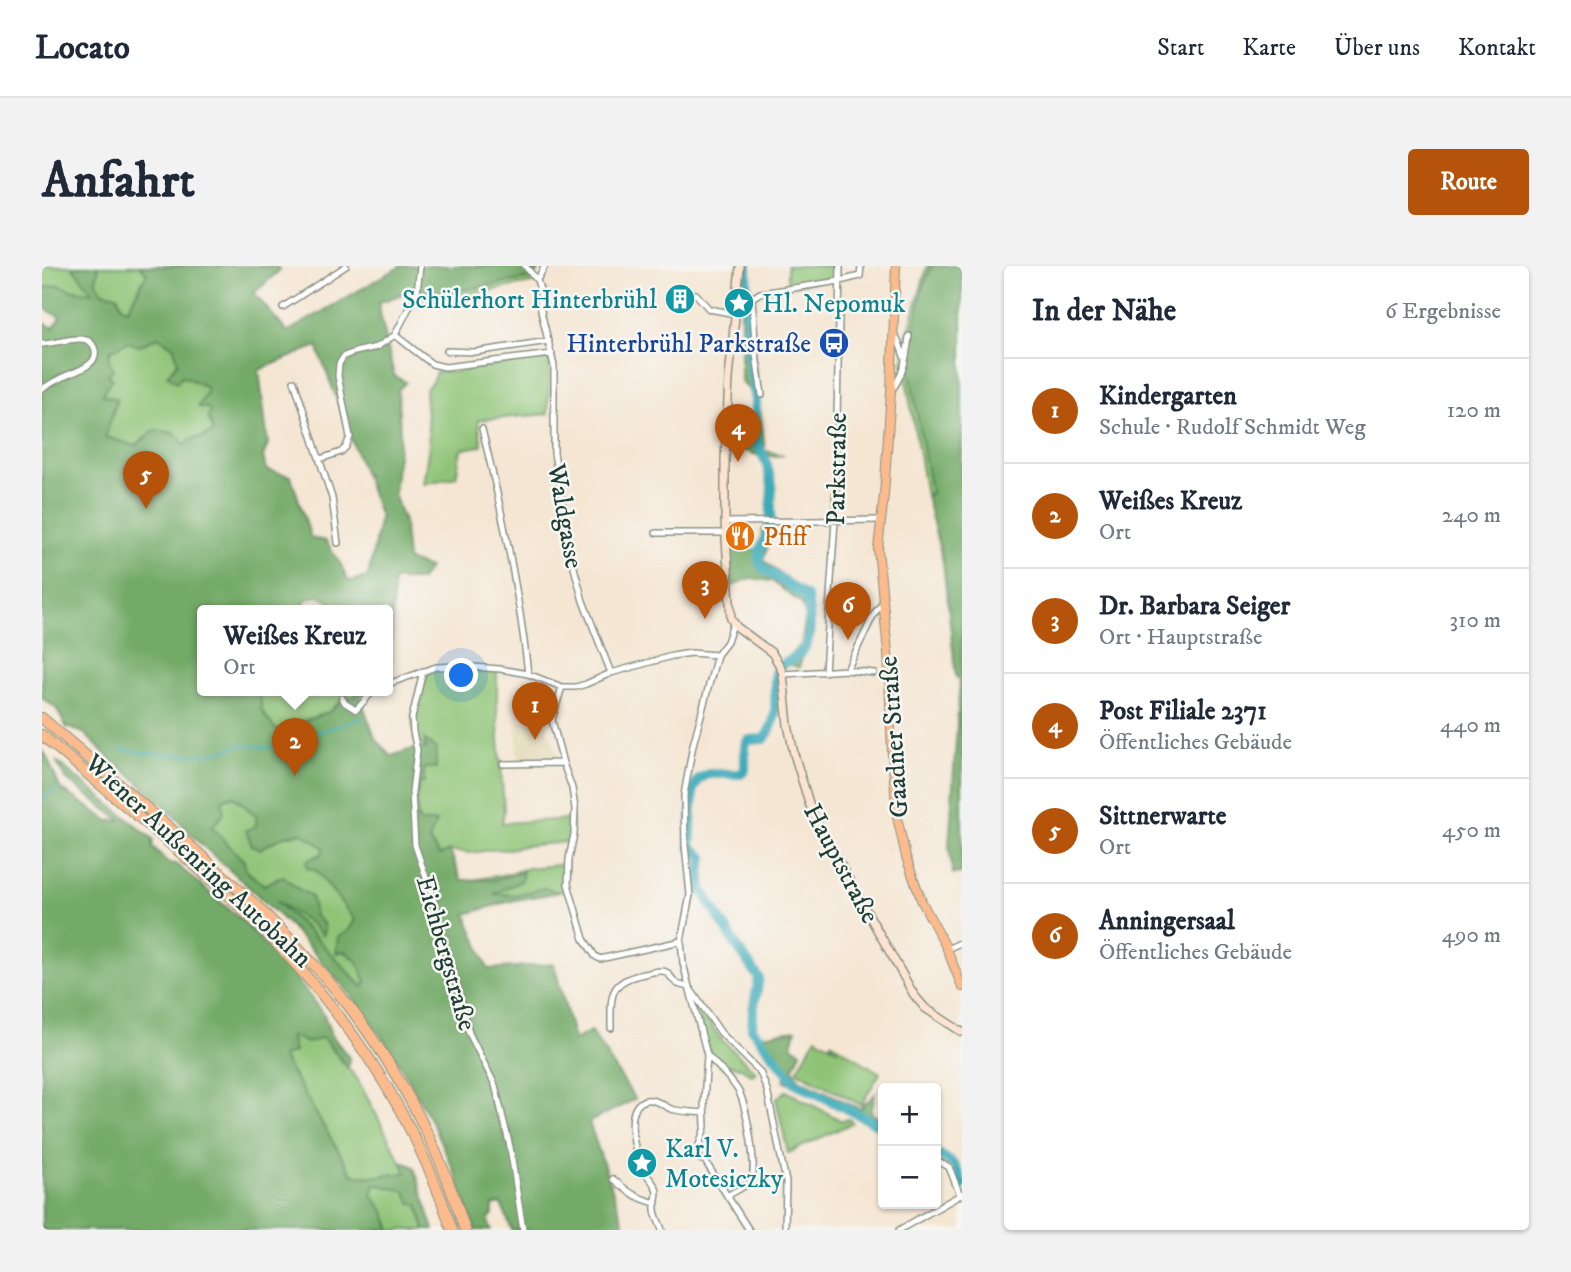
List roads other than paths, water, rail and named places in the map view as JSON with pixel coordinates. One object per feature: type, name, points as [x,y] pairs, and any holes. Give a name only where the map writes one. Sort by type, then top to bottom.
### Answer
[{"type":"highway","name":"Wiener Außenring Autobahn","points":[[42,718],[263,912],[310,960],[348,1005],[377,1045],[410,1100],[438,1155],[465,1230]]},
{"type":"highway","name":"Wiener Außenring Autobahn","points":[[42,735],[256,922],[337,1013],[398,1105],[425,1158],[452,1230]]},
{"type":"main road","points":[[740,266],[740,300],[729,379],[725,460],[725,533],[730,611],[733,624],[772,653],[781,669]]},
{"type":"main road","name":"Gaadner Straße","points":[[896,266],[891,391],[878,549],[888,652],[892,754],[900,833],[906,857],[922,902],[947,949],[962,987]]},
{"type":"main road","name":"Hauptstraße","points":[[781,669],[792,744],[813,816],[914,995],[925,1008],[962,1032]]},
{"type":"street","points":[[284,307],[346,266]]},
{"type":"street","points":[[320,459],[341,453],[350,437],[338,376],[339,364],[344,356],[377,347],[395,335],[416,292],[420,266]]},
{"type":"street","points":[[525,266],[537,280],[545,266]]},
{"type":"street","name":"Parkstraße","points":[[825,673],[835,520],[840,266]]},
{"type":"street","points":[[740,300],[760,293],[860,276],[861,266]]},
{"type":"street","name":"Waldgasse","points":[[537,280],[554,366],[554,453],[570,550],[583,601],[611,673]]},
{"type":"street","points":[[685,293],[696,294],[709,309],[736,314]]},
{"type":"street","points":[[751,298],[762,395]]},
{"type":"street","points":[[893,333],[906,361]]},
{"type":"street","points":[[395,335],[432,364],[445,367],[552,354]]},
{"type":"street","points":[[891,391],[906,361],[909,335]]},
{"type":"street","points":[[42,344],[86,340],[93,344],[96,352],[88,366],[42,389]]},
{"type":"street","points":[[447,351],[474,352],[549,341]]},
{"type":"street","points":[[294,381],[332,498],[338,543]]},
{"type":"street","points":[[482,429],[508,539],[528,674]]},
{"type":"street","points":[[725,522],[882,520]]},
{"type":"street","points":[[656,533],[725,533]]},
{"type":"street","points":[[847,670],[874,614],[883,602]]},
{"type":"street","points":[[733,624],[727,642],[717,655],[693,745],[684,795],[690,895],[681,941],[683,963],[707,1055],[705,1127],[698,1158],[705,1161],[749,1230]]},
{"type":"street","points":[[393,682],[436,667],[459,666],[528,674],[562,687],[586,684],[611,673],[672,656],[691,653],[717,655]]},
{"type":"street","points":[[781,669],[825,673],[847,670],[874,673]]},
{"type":"street","name":"Eichbergstraße","points":[[423,671],[412,718],[416,750],[412,792],[415,845],[436,907],[440,939],[455,975],[469,1032],[495,1086],[510,1147],[523,1230]]},
{"type":"street","points":[[562,687],[552,720],[572,788],[574,834],[568,884],[584,939],[600,959],[681,941]]},
{"type":"street","points":[[342,698],[350,708],[356,710],[369,696]]},
{"type":"street","points":[[503,764],[563,763]]},
{"type":"street","points":[[947,949],[962,942]]},
{"type":"street","points":[[611,1028],[613,992],[629,977],[661,971],[667,972],[678,985],[689,987],[721,1033],[760,1072],[767,1090],[786,1182],[785,1230]]},
{"type":"street","points":[[707,1055],[731,1080],[740,1094],[747,1116],[754,1172],[750,1181],[727,1196]]},
{"type":"street","points":[[662,1230],[654,1208],[658,1195],[655,1185],[638,1159],[632,1135],[634,1111],[646,1100],[652,1100],[675,1110],[704,1113]]},
{"type":"street","points":[[899,1230],[961,1194],[948,1167],[941,1163]]},
{"type":"street","points":[[613,1179],[640,1199],[656,1203]]},
{"type":"waterway","points":[[747,266],[748,350],[756,402],[755,438],[766,462],[772,485],[770,528],[760,550],[759,562],[763,568],[807,597],[809,633],[801,652],[777,667],[773,720],[764,739],[748,740],[745,746],[745,770],[741,774],[708,774],[699,779],[693,789],[690,846],[703,857],[700,871],[702,890],[759,978],[752,1029],[796,1083],[878,1124]]},
{"type":"waterway","points":[[120,752],[125,749],[154,754],[206,755],[244,745],[270,748],[362,718]]},
{"type":"waterway","points":[[42,801],[56,788]]},
{"type":"waterway","points":[[941,1156],[954,1165],[962,1185]]},
{"type":"place","name":"Schülerhort Hinterbrühl","points":[[680,299]]},
{"type":"place","name":"Hl. Nepomuk","points":[[739,303]]},
{"type":"place","name":"Hinterbrühl Parkstraße","points":[[834,343]]},
{"type":"place","name":"Post Filiale 2371","points":[[738,462]]},
{"type":"place","name":"Sittnerwarte","points":[[146,509]]},
{"type":"place","name":"Pfiff","points":[[740,536]]},
{"type":"place","name":"Dr. Barbara Seiger","points":[[705,619]]},
{"type":"place","name":"Anningersaal","points":[[848,640]]},
{"type":"place","name":"Kindergarten","points":[[535,740]]},
{"type":"place","name":"Weißes Kreuz","points":[[295,776]]},
{"type":"place","name":"Karl V. Motesiczky","points":[[642,1163]]}]
